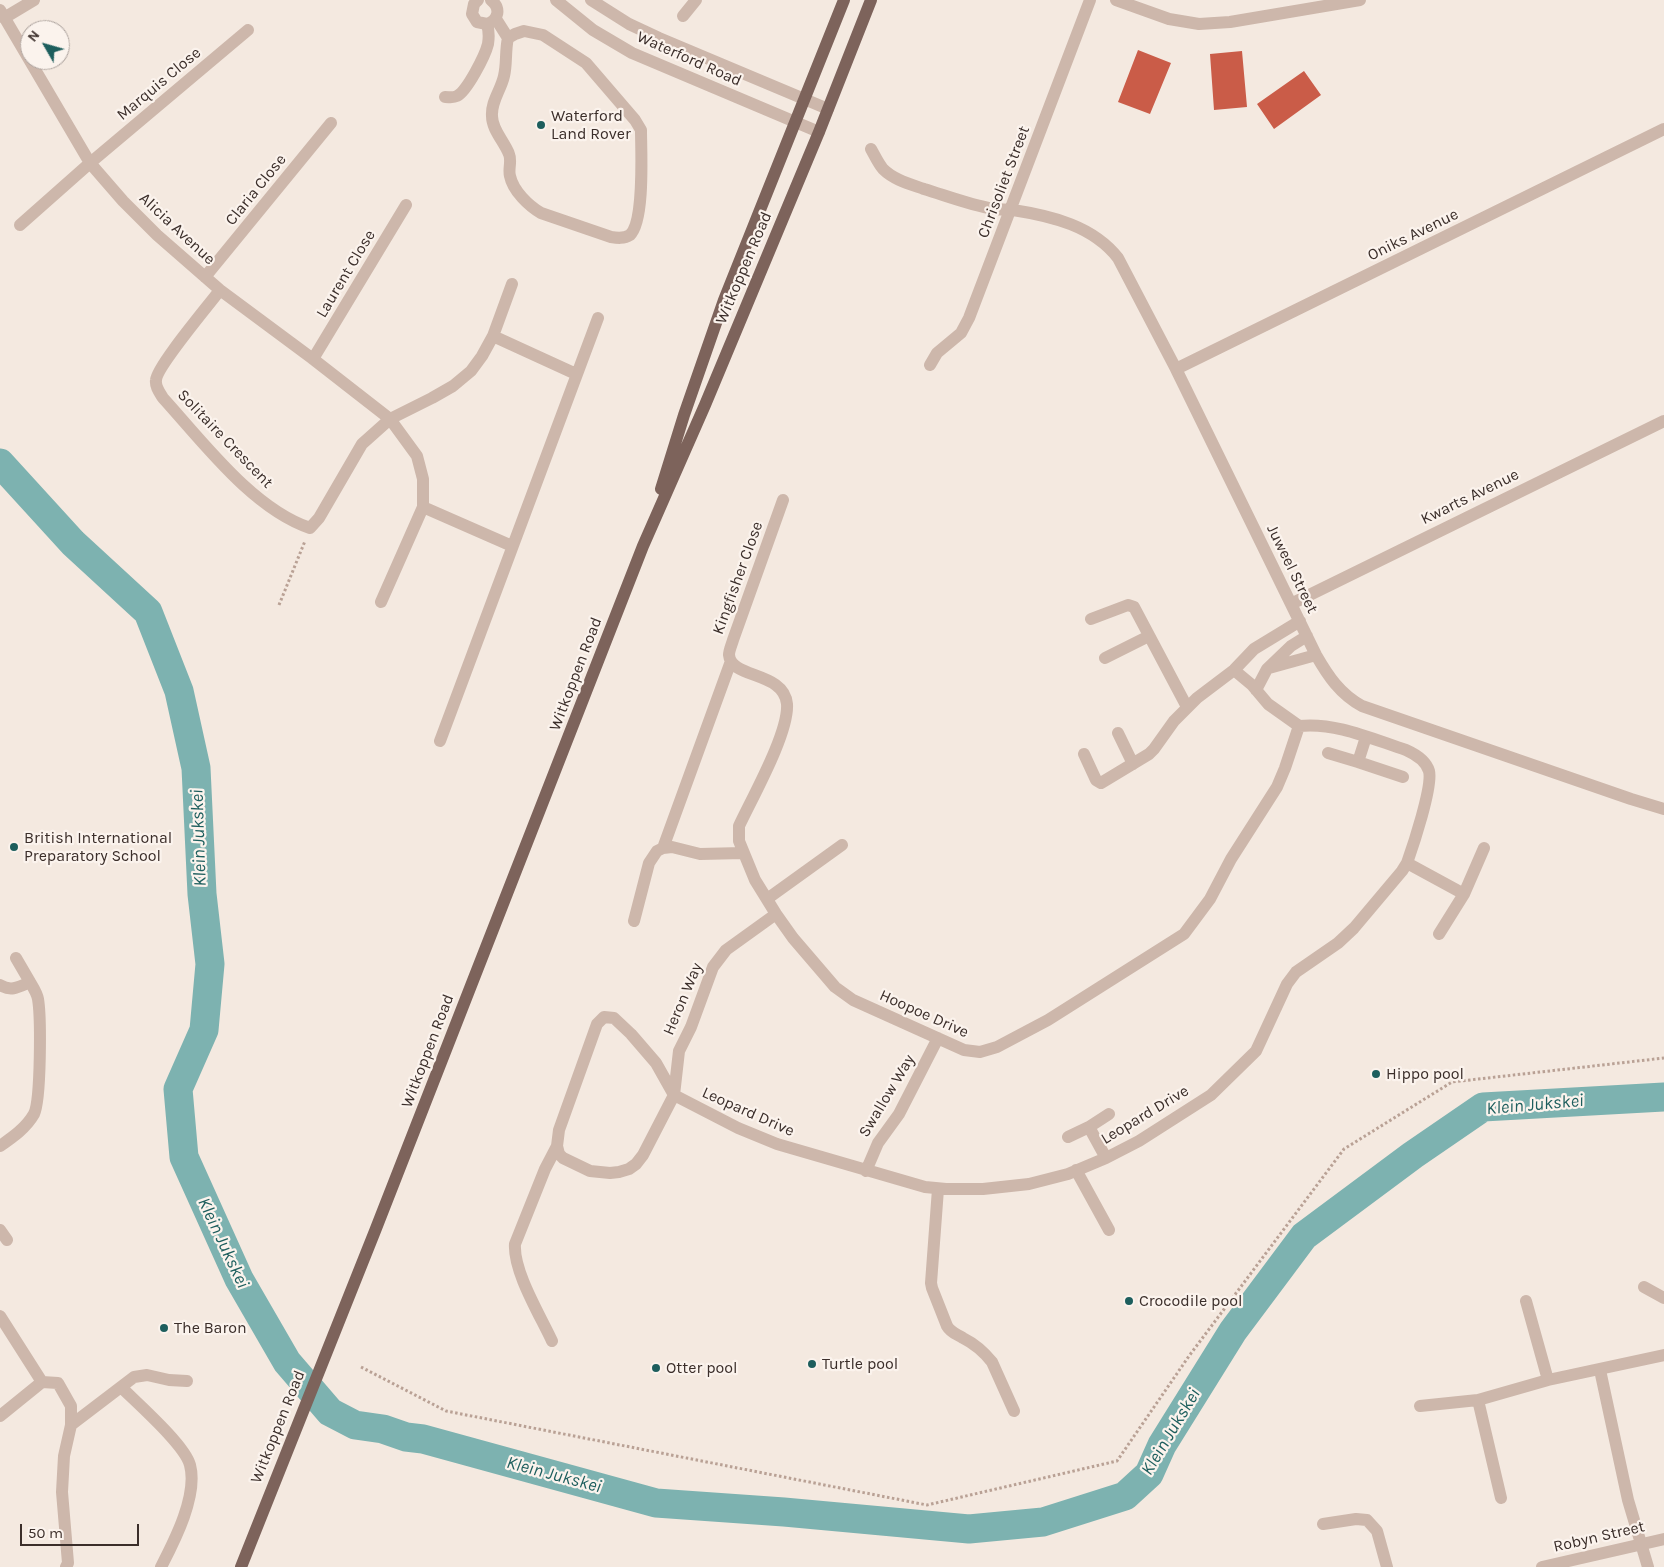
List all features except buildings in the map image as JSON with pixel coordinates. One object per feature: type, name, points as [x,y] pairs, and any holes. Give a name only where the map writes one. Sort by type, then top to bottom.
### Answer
[{"type":"main road","name":"Witkoppen Road","points":[[643,546],[708,343],[844,0]]},
{"type":"main road","name":"Witkoppen Road","points":[[241,1567],[375,1231],[643,546],[705,405],[819,132],[871,0]]},
{"type":"street","points":[[2,14],[34,0]]},
{"type":"street","points":[[445,97],[455,98],[463,92],[484,55],[488,45],[491,22],[498,9],[492,0]]},
{"type":"street","name":"Waterford Road","points":[[556,0],[594,30],[632,53],[819,132]]},
{"type":"street","name":"Waterford Road","points":[[591,0],[629,24],[659,38],[828,109]]},
{"type":"street","points":[[683,16],[696,0]]},
{"type":"street","name":"Chrisoliet Street","points":[[930,365],[937,354],[961,332],[970,318],[1090,0]]},
{"type":"street","points":[[1116,0],[1169,19],[1199,24],[1230,22],[1360,0]]},
{"type":"street","points":[[475,1],[472,8],[474,18],[482,24],[491,22]]},
{"type":"street","name":"Alicia Avenue","points":[[2,14],[90,163],[142,220],[220,290],[390,419],[418,456],[423,479],[423,507]]},
{"type":"street","points":[[491,22],[508,38]]},
{"type":"street","name":"Marquis Close","points":[[20,225],[90,163],[248,30]]},
{"type":"street","points":[[524,31],[543,35],[586,63],[642,130],[640,211],[636,226],[629,235],[621,239],[611,237],[541,213],[532,208],[522,198],[510,177],[510,155],[492,123],[495,98],[504,77],[508,38],[524,31]]},
{"type":"street","name":"Claria Close","points":[[206,277],[331,123]]},
{"type":"street","name":"Oniks Avenue","points":[[1176,369],[1664,129]]},
{"type":"street","name":"Juweel Street","points":[[871,149],[883,168],[901,181],[948,197],[995,209],[1011,209],[1059,220],[1080,227],[1112,251],[1118,258],[1176,369],[1316,655],[1335,685],[1348,697],[1362,706],[1664,809]]},
{"type":"street","name":"Laurent Close","points":[[313,359],[406,205]]},
{"type":"street","points":[[310,528],[320,518],[362,444],[390,419],[432,398],[463,378],[482,356],[493,336],[512,284]]},
{"type":"street","name":"Solitaire Crescent","points":[[220,290],[168,358],[158,374],[156,385],[163,398],[246,487],[275,511],[296,523],[310,528]]},
{"type":"street","points":[[440,741],[598,318]]},
{"type":"street","points":[[493,336],[576,374]]},
{"type":"street","name":"Kwarts Avenue","points":[[1292,604],[1664,421]]},
{"type":"street","name":"Kingfisher Close","points":[[783,500],[729,655],[731,661],[741,669],[775,684],[785,696]]},
{"type":"street","points":[[381,602],[423,507],[512,546]]},
{"type":"street","points":[[1091,619],[1128,605],[1134,607],[1187,707]]},
{"type":"street","points":[[1084,754],[1096,780],[1101,783],[1133,764],[1154,749],[1187,707],[1234,670],[1254,649],[1300,621]]},
{"type":"street","points":[[1104,658],[1149,636]]},
{"type":"street","points":[[1256,690],[1267,669],[1291,646],[1307,636]]},
{"type":"street","points":[[1267,669],[1316,655]]},
{"type":"street","points":[[663,848],[731,661]]},
{"type":"street","points":[[1234,670],[1246,679],[1268,704],[1299,726],[1317,725],[1334,727],[1366,737],[1358,762]]},
{"type":"street","name":"Hoopoe Drive","points":[[785,696],[787,704],[786,715],[778,744],[739,826],[739,840],[755,880],[793,938],[842,993],[853,1000],[964,1050],[975,1053],[997,1047],[1048,1020],[1184,934],[1210,900],[1231,859],[1273,794],[1285,768],[1299,726]]},
{"type":"street","points":[[1118,733],[1133,764]]},
{"type":"street","name":"Leopard Drive","points":[[674,1095],[738,1128],[777,1144],[925,1187],[1006,1188],[1044,1181],[1106,1158],[1139,1141],[1211,1095],[1231,1077],[1256,1051],[1287,984],[1296,972],[1338,943],[1354,928],[1407,863],[1428,788],[1429,771],[1413,753],[1366,737]]},
{"type":"street","points":[[1328,753],[1403,777]]},
{"type":"street","points":[[767,899],[842,845]]},
{"type":"street","points":[[634,921],[649,863],[657,851],[672,847],[700,854],[743,853]]},
{"type":"street","points":[[1439,934],[1464,894],[1484,848]]},
{"type":"street","points":[[1407,863],[1464,894]]},
{"type":"street","name":"Heron Way","points":[[674,1095],[679,1051],[691,1026],[713,967],[720,955],[730,946],[776,914]]},
{"type":"street","points":[[0,1146],[26,1125],[36,1108],[40,1020],[38,998],[16,958]]},
{"type":"street","points":[[0,986],[12,989],[30,982]]},
{"type":"street","points":[[552,1341],[521,1274],[515,1252],[515,1244],[545,1169],[557,1146],[559,1130],[597,1024],[604,1017],[614,1018],[631,1034],[656,1063],[674,1095],[643,1155],[629,1169],[610,1173],[590,1171],[563,1158],[559,1154],[557,1146]]},
{"type":"street","name":"Swallow Way","points":[[866,1171],[878,1143],[903,1108],[938,1038]]},
{"type":"street","points":[[1068,1137],[1089,1127],[1109,1114]]},
{"type":"street","points":[[1089,1127],[1106,1158]]},
{"type":"street","points":[[1076,1170],[1109,1230]]},
{"type":"street","points":[[938,1188],[932,1288],[946,1326],[949,1330],[973,1344],[992,1362],[1014,1411]]},
{"type":"street","points":[[1644,1287],[1664,1298]]},
{"type":"street","points":[[1526,1301],[1548,1380]]},
{"type":"street","points":[[0,1316],[42,1382]]},
{"type":"street","points":[[1420,1406],[1478,1400],[1548,1380],[1664,1355]]},
{"type":"street","points":[[1600,1370],[1628,1500],[1648,1567]]},
{"type":"street","points":[[71,1425],[134,1377],[144,1375],[187,1381]]},
{"type":"street","points":[[0,1416],[42,1382],[58,1383],[71,1406],[71,1425],[64,1456],[62,1492],[68,1563],[66,1567]]},
{"type":"street","points":[[121,1386],[177,1444],[190,1463],[192,1483],[184,1517],[161,1567]]},
{"type":"street","points":[[1478,1400],[1500,1498]]},
{"type":"street","points":[[1322,1524],[1356,1519],[1367,1520],[1377,1531],[1387,1567]]},
{"type":"street","name":"Robyn Street","points":[[1542,1567],[1664,1539]]},
{"type":"path","points":[[279,605],[310,528]]},
{"type":"path","points":[[361,1367],[446,1411],[927,1505],[1116,1461],[1189,1356],[1344,1149],[1452,1082],[1664,1058]]},
{"type":"waterway","name":"Klein Jukskei","points":[[0,463],[73,543],[148,612],[179,691],[196,768],[202,894],[210,964],[204,1030],[178,1089],[184,1157],[239,1279],[287,1362],[330,1412],[355,1425],[383,1429],[406,1437],[423,1439],[656,1503],[784,1512],[969,1529],[1043,1522],[1125,1496],[1149,1474],[1162,1445],[1233,1331],[1304,1236],[1413,1155],[1483,1107],[1664,1097]]},
{"type":"place","name":"Waterford Land Rover","points":[[541,125]]},
{"type":"place","name":"British International Preparatory School","points":[[14,847]]},
{"type":"place","name":"Hippo pool","points":[[1376,1074]]},
{"type":"place","name":"Crocodile pool","points":[[1129,1301]]},
{"type":"place","name":"The Baron","points":[[164,1328]]},
{"type":"place","name":"Turtle pool","points":[[812,1364]]},
{"type":"place","name":"Otter pool","points":[[656,1368]]}]
